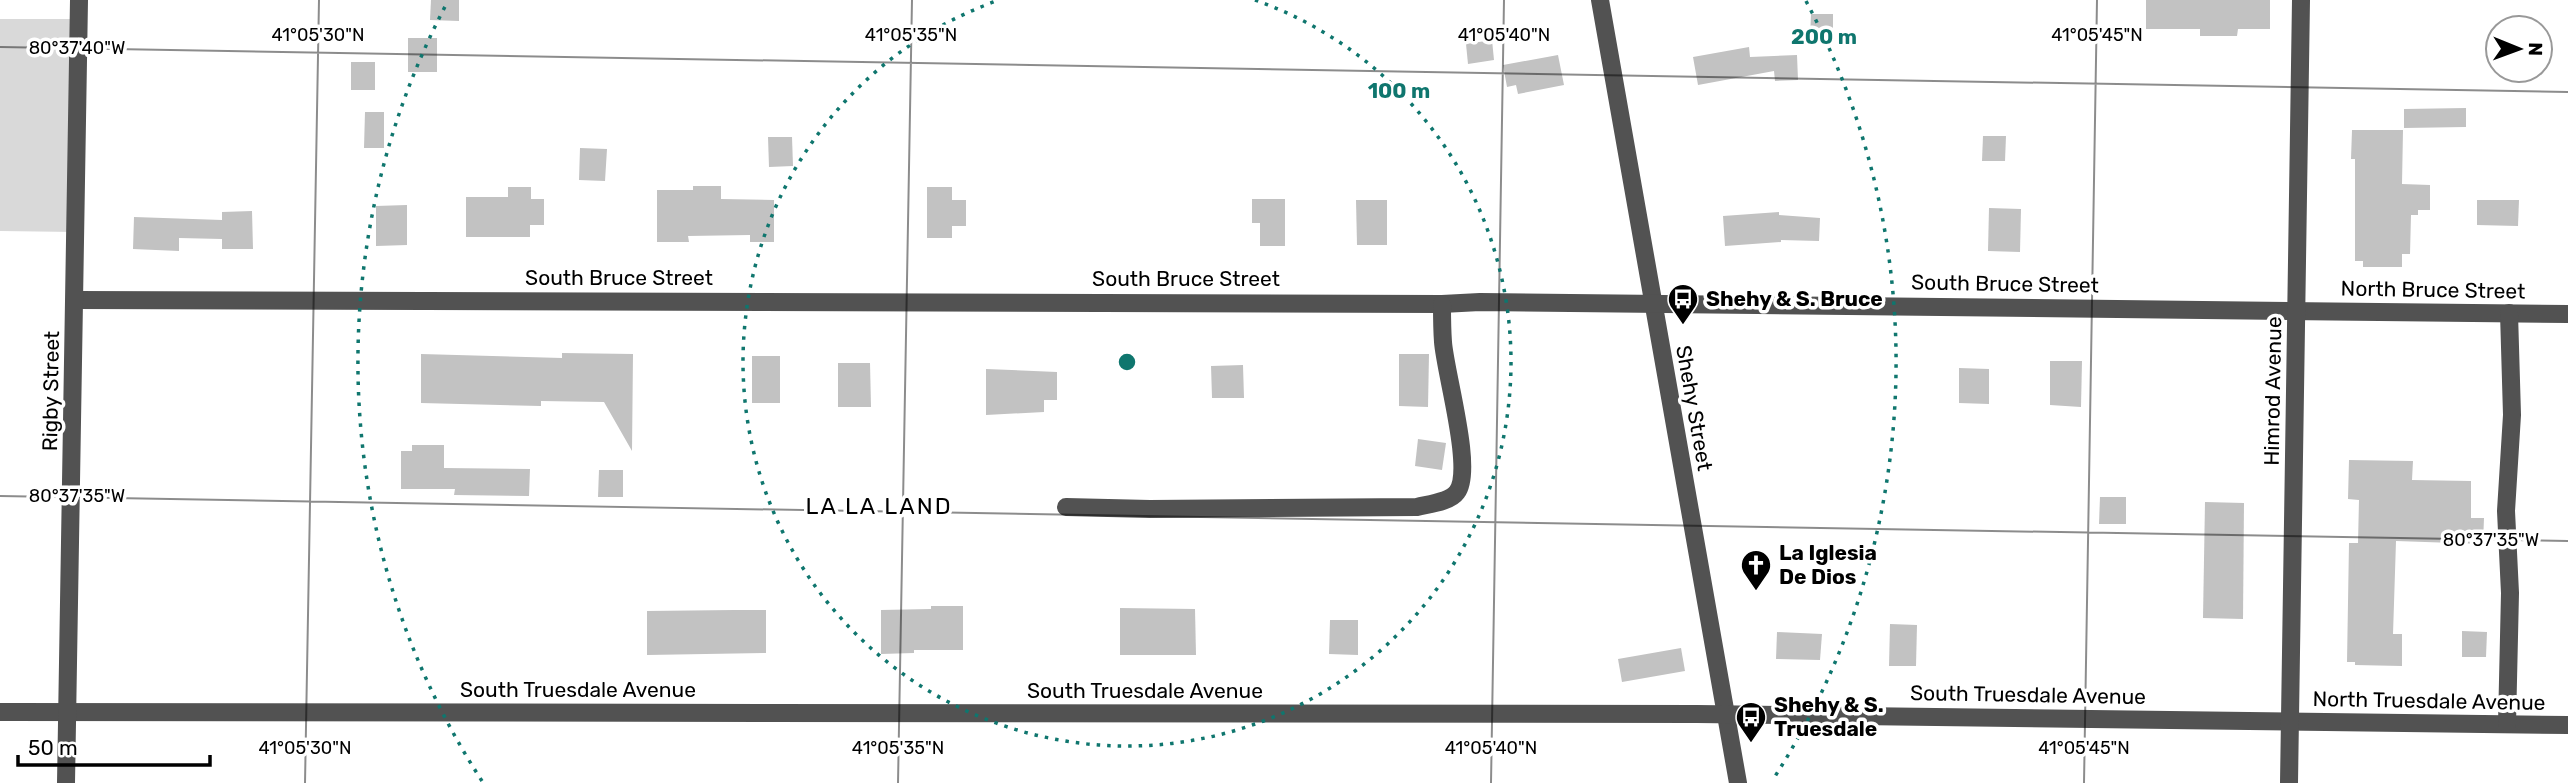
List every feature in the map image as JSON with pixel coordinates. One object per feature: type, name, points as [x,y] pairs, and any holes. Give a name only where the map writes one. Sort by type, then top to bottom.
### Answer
[{"type":"street","name":"Rigby Street","points":[[66,783],[79,0]]},
{"type":"street","name":"Shehy Street","points":[[1600,0],[1738,783]]},
{"type":"street","name":"Himrod Avenue","points":[[2289,783],[2301,0]]},
{"type":"street","name":"South Bruce Street","points":[[75,300],[1480,302],[2297,311]]},
{"type":"street","points":[[1066,507],[1417,507],[1457,493],[1461,481],[1462,459],[1443,342],[1442,304]]},
{"type":"street","name":"North Bruce Street","points":[[2297,311],[2568,314]]},
{"type":"street","points":[[2507,724],[2510,593],[2506,511],[2512,415],[2509,313]]},
{"type":"street","name":"South Truesdale Avenue","points":[[0,712],[1726,714],[2290,722]]},
{"type":"street","name":"North Truesdale Avenue","points":[[2290,722],[2568,725]]},
{"type":"shaded area","points":[[0,19],[79,19],[75,232],[0,231]]},
{"type":"building","points":[[431,0],[459,0],[459,21],[430,20]]},
{"type":"building","points":[[2146,0],[2270,0],[2270,29],[2238,29],[2237,36],[2200,36],[2200,29],[2146,29]]},
{"type":"building","points":[[1811,14],[1833,14],[1833,39],[1810,39]]},
{"type":"building","points":[[408,38],[437,38],[437,72],[408,72]]},
{"type":"building","points":[[1492,40],[1494,60],[1468,64],[1466,44]]},
{"type":"building","points":[[1749,47],[1750,57],[1797,55],[1798,80],[1775,81],[1774,71],[1698,85],[1693,57]]},
{"type":"building","points":[[1558,55],[1564,85],[1518,94],[1516,85],[1507,87],[1503,65]]},
{"type":"building","points":[[351,62],[375,62],[375,90],[351,90]]},
{"type":"building","points":[[2466,108],[2466,127],[2404,128],[2404,109]]},
{"type":"building","points":[[365,112],[384,112],[384,148],[364,148]]},
{"type":"building","points":[[2352,130],[2403,130],[2402,184],[2430,185],[2430,210],[2418,210],[2418,215],[2411,215],[2410,254],[2402,254],[2402,267],[2363,267],[2363,261],[2355,261],[2355,159],[2351,159]]},
{"type":"building","points":[[1983,136],[2006,136],[2005,161],[1982,161]]},
{"type":"building","points":[[768,137],[792,137],[793,166],[769,167]]},
{"type":"building","points":[[580,148],[607,149],[605,181],[579,180]]},
{"type":"building","points":[[693,186],[721,186],[721,199],[774,200],[774,242],[750,242],[750,235],[688,236],[689,242],[657,242],[657,190],[693,190]]},
{"type":"building","points":[[508,187],[531,187],[531,199],[544,199],[544,225],[530,225],[530,237],[466,237],[466,197],[508,197]]},
{"type":"building","points":[[927,187],[952,187],[952,200],[966,200],[966,226],[952,226],[952,238],[927,238]]},
{"type":"building","points":[[1252,199],[1285,199],[1285,246],[1260,246],[1260,223],[1252,223]]},
{"type":"building","points":[[1356,200],[1387,200],[1387,245],[1357,245]]},
{"type":"building","points":[[2477,200],[2519,200],[2518,226],[2477,225]]},
{"type":"building","points":[[407,205],[407,245],[376,246],[376,206]]},
{"type":"building","points":[[1989,208],[2021,209],[2020,252],[1988,251]]},
{"type":"building","points":[[252,211],[253,249],[222,249],[222,239],[179,238],[179,251],[133,249],[134,217],[222,220],[222,212]]},
{"type":"building","points":[[1779,212],[1779,215],[1820,218],[1819,241],[1781,240],[1725,246],[1723,216]]},
{"type":"building","points":[[562,353],[633,354],[632,451],[604,402],[541,401],[541,406],[421,403],[421,354],[562,358]]},
{"type":"building","points":[[1399,354],[1429,354],[1428,407],[1399,406]]},
{"type":"building","points":[[752,356],[780,356],[780,403],[752,403]]},
{"type":"building","points":[[2050,361],[2082,361],[2081,407],[2050,405]]},
{"type":"building","points":[[838,363],[870,363],[871,407],[838,407]]},
{"type":"building","points":[[1243,365],[1244,398],[1212,398],[1211,366]]},
{"type":"building","points":[[1959,368],[1989,369],[1989,404],[1959,403]]},
{"type":"building","points":[[986,369],[1057,372],[1057,400],[1044,400],[1044,412],[986,415]]},
{"type":"building","points":[[1418,439],[1446,443],[1442,470],[1415,466]]},
{"type":"building","points":[[412,445],[444,445],[444,468],[530,469],[529,496],[454,495],[455,489],[401,489],[401,451],[412,451]]},
{"type":"building","points":[[2349,460],[2413,461],[2412,480],[2471,481],[2471,518],[2484,518],[2483,544],[2396,541],[2393,634],[2402,634],[2402,666],[2355,665],[2355,662],[2347,662],[2349,543],[2358,543],[2359,500],[2348,499]]},
{"type":"building","points":[[599,470],[623,470],[623,497],[598,497]]},
{"type":"building","points":[[2100,497],[2126,497],[2126,524],[2099,524]]},
{"type":"building","points":[[2205,502],[2244,503],[2243,619],[2203,618]]},
{"type":"building","points":[[931,606],[963,606],[963,650],[914,650],[914,653],[881,654],[881,610],[931,609]]},
{"type":"building","points":[[1120,608],[1195,609],[1196,655],[1120,655]]},
{"type":"building","points":[[766,610],[766,653],[647,655],[647,611]]},
{"type":"building","points":[[1330,620],[1358,620],[1358,655],[1329,654]]},
{"type":"building","points":[[1890,624],[1917,625],[1916,666],[1889,666]]},
{"type":"building","points":[[2462,631],[2487,632],[2486,657],[2462,657]]},
{"type":"building","points":[[1777,632],[1822,634],[1820,660],[1776,659]]},
{"type":"building","points":[[1681,648],[1685,671],[1622,682],[1618,659]]},
{"type":"place","name":"Shehy & S. Bruce","points":[[1683,326]]},
{"type":"place","name":"La Iglesia De Dios","points":[[1756,592]]},
{"type":"place","name":"Shehy & S. Truesdale","points":[[1751,744]]},
{"type":"district","name":"LA LA LAND","points":[[879,506]]}]
